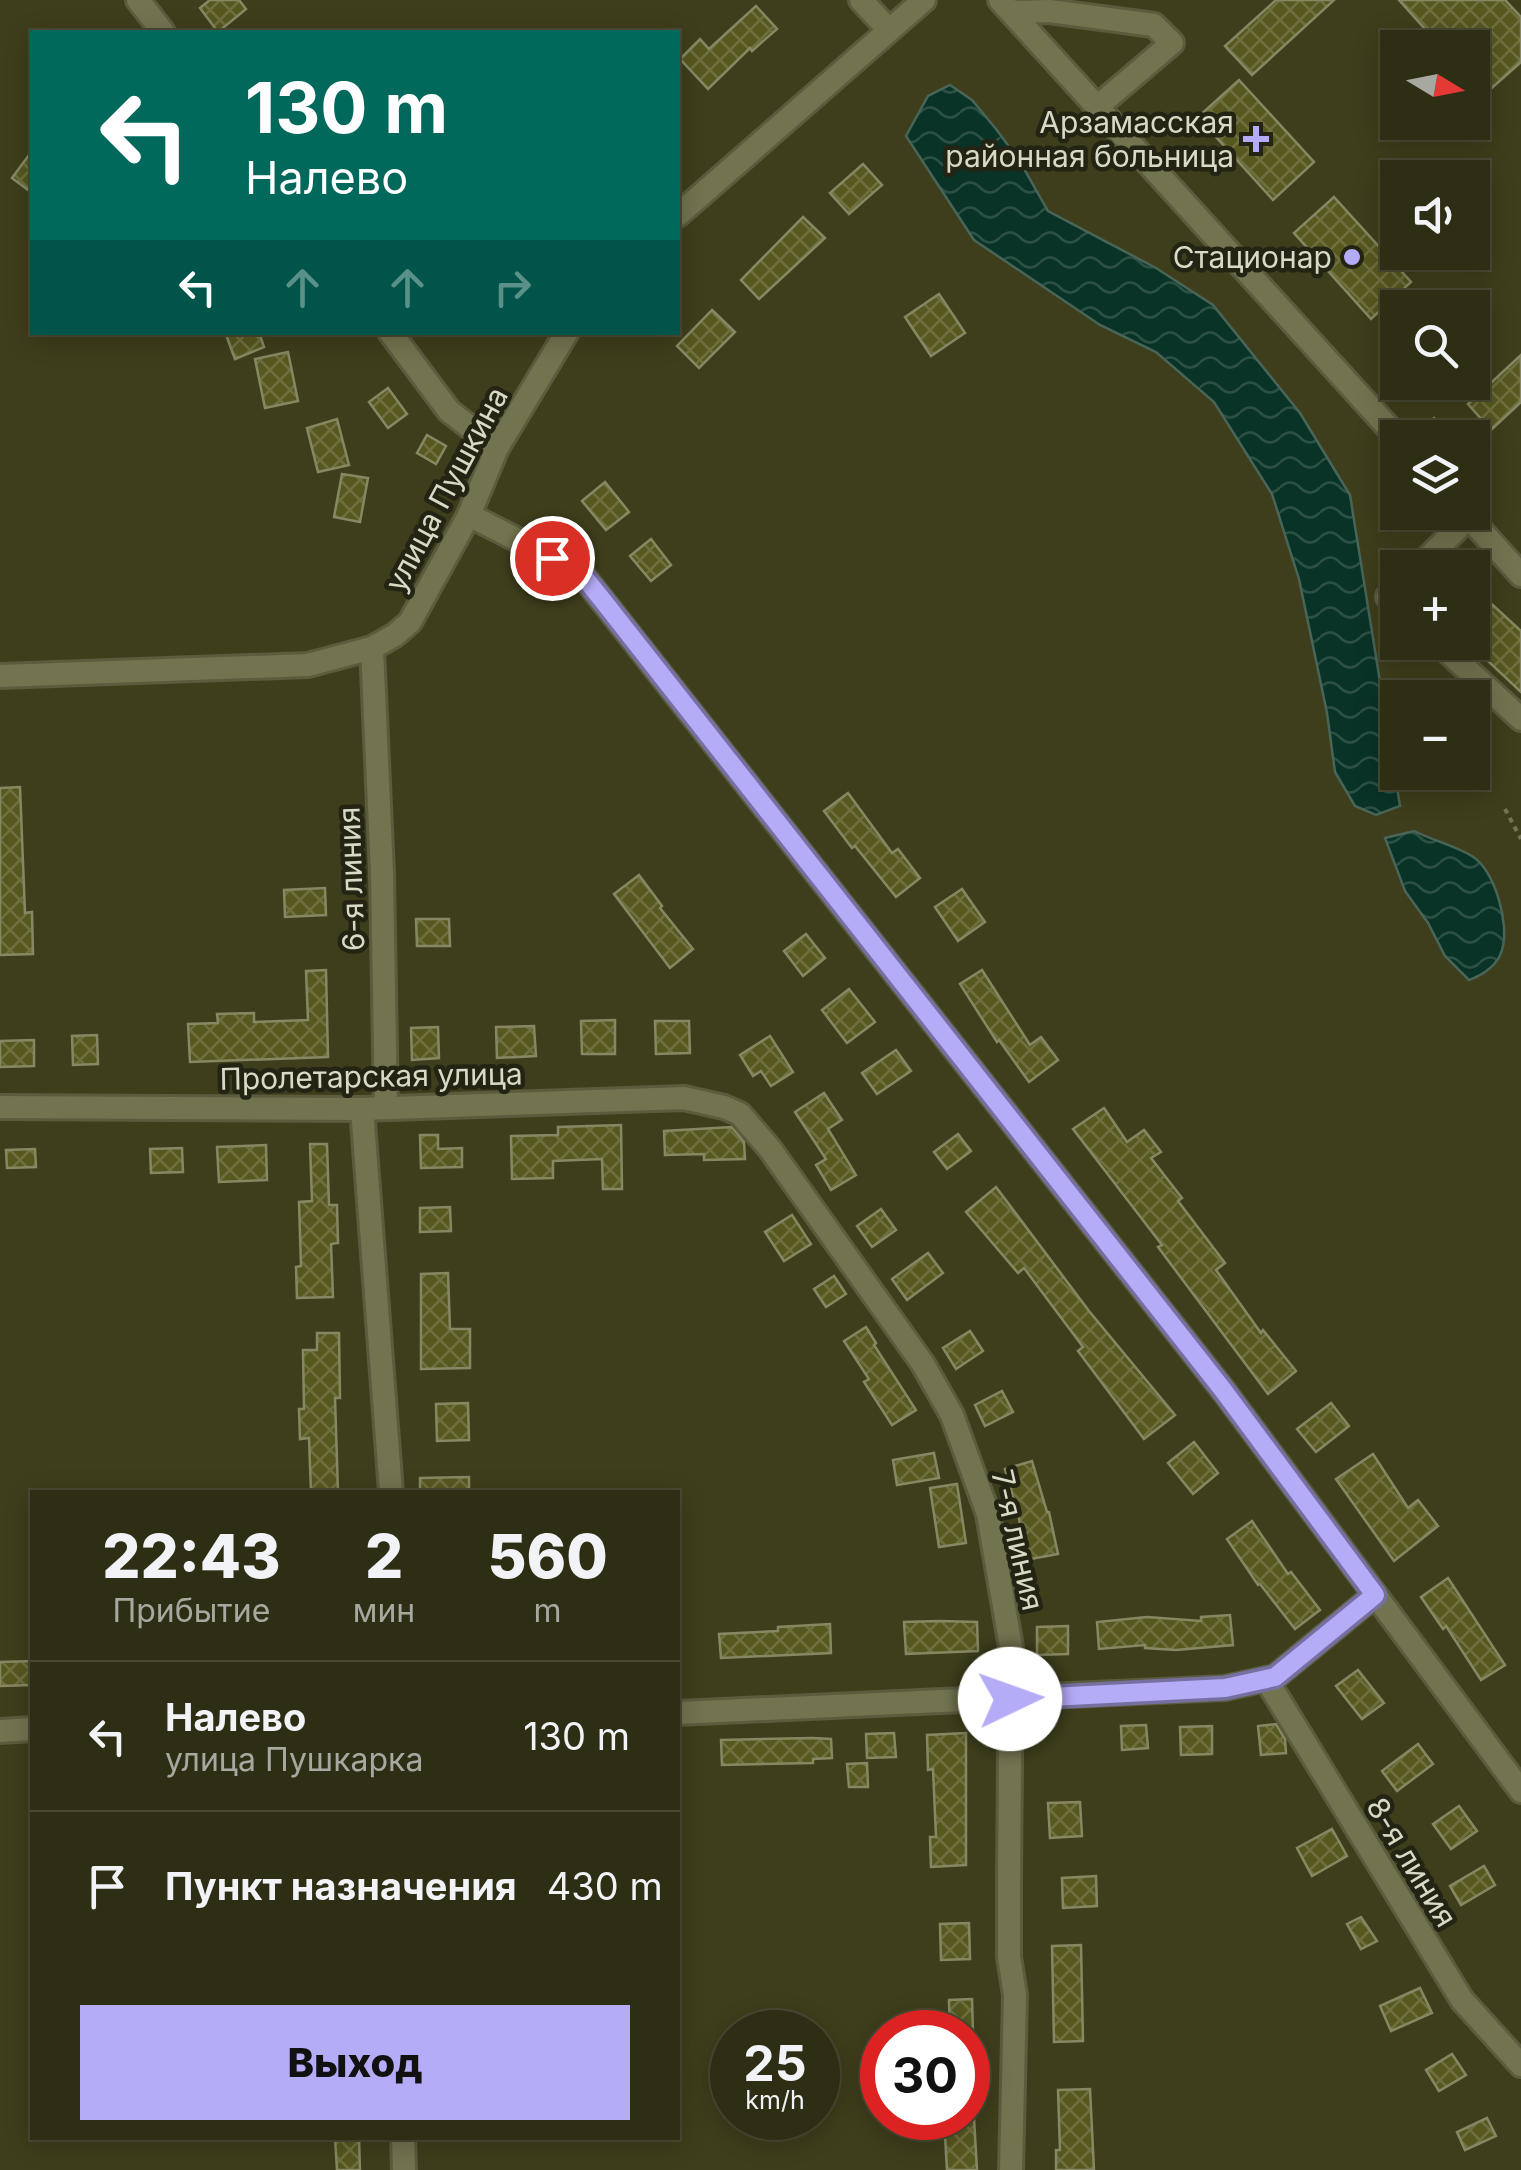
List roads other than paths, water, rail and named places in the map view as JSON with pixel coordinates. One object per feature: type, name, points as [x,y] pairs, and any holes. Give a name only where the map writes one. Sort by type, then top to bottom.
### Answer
[{"type":"street","points":[[138,0],[160,30]]},
{"type":"street","points":[[860,0],[889,30]]},
{"type":"street","points":[[680,213],[924,0]]},
{"type":"street","points":[[1006,6],[1382,420]]},
{"type":"street","points":[[1006,6],[1154,25],[1172,43],[1098,107]]},
{"type":"street","points":[[392,335],[450,411],[497,448]]},
{"type":"street","name":"улица Пушкина","points":[[0,676],[308,665],[372,648],[395,636],[410,622],[469,516],[497,448],[565,335]]},
{"type":"street","points":[[469,516],[580,572],[1211,1374],[1518,1780]]},
{"type":"street","points":[[1434,550],[1452,530]]},
{"type":"street","points":[[1484,530],[1510,552],[1521,576]]},
{"type":"street","name":"6-я линия","points":[[372,648],[382,873],[374,1109],[390,1490]]},
{"type":"street","points":[[1456,660],[1521,720]]},
{"type":"street","name":"Пролетарская улица","points":[[0,1107],[374,1109],[684,1098],[724,1106],[740,1114]]},
{"type":"street","name":"7-я линия","points":[[740,1114],[770,1149],[923,1364],[952,1415],[988,1514],[1011,1647],[1012,2170]]},
{"type":"street","points":[[680,1713],[1225,1688],[1275,1677],[1375,1595]]},
{"type":"street","name":"8-я линия","points":[[1266,1679],[1462,2000],[1521,2065]]},
{"type":"street","points":[[0,1731],[30,1729]]},
{"type":"street","points":[[403,2140],[404,2170]]},
{"type":"water","points":[[950,85],[972,100],[1019,160],[1048,211],[1156,268],[1213,305],[1300,413],[1350,495],[1380,682],[1380,790],[1397,790],[1400,806],[1376,815],[1355,806],[1335,772],[1299,579],[1272,494],[1214,402],[1156,352],[1100,325],[974,240],[906,136],[928,96]]},
{"type":"water","points":[[1414,831],[1472,856],[1494,885],[1504,926],[1502,950],[1489,969],[1469,980],[1445,956],[1405,891],[1385,838]]},
{"type":"place","name":"Арзамасская районная больница","points":[[1256,139]]},
{"type":"place","name":"Стационар","points":[[1352,257]]}]
